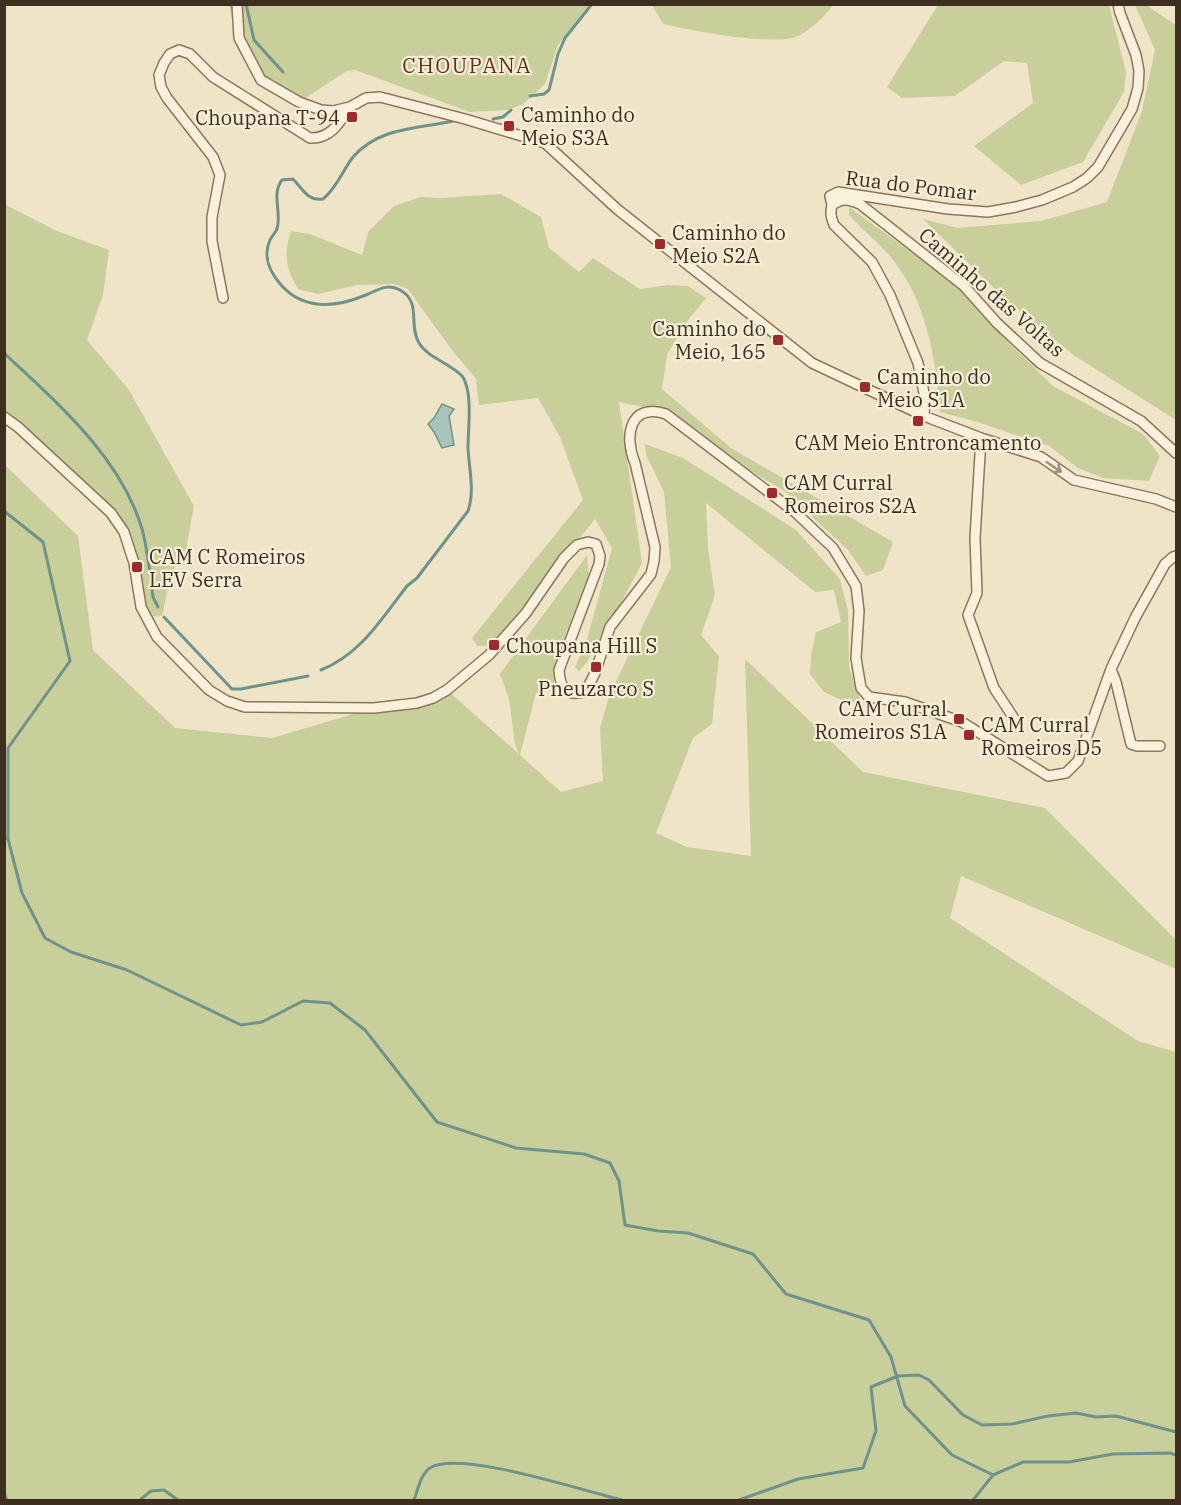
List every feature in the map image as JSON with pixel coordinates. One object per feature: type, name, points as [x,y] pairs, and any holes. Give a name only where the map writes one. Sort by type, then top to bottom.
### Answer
[{"type":"street","points":[[237,4],[239,38],[261,80],[299,102],[321,110],[333,111],[350,107],[366,98],[380,97],[545,143],[617,209],[812,363],[924,416],[981,438],[1041,457],[1074,480],[1156,499],[1176,507]]},
{"type":"street","name":"Rua do Pomar","points":[[832,205],[831,196],[838,192],[869,199],[988,212],[1042,200],[1080,183],[1098,167],[1132,109],[1138,88],[1139,71],[1136,55],[1118,4]]},
{"type":"street","points":[[223,298],[212,241],[212,217],[220,175],[213,157],[161,87],[160,70],[167,58],[179,50],[190,54],[213,77],[310,138],[320,138],[331,132],[350,107]]},
{"type":"street","name":"Caminho das Voltas","points":[[832,205],[843,199],[860,204],[964,286],[997,323],[1040,363],[1141,421],[1176,453]]},
{"type":"street","points":[[832,205],[831,217],[834,225],[872,262],[890,295],[922,377],[925,398],[924,416]]},
{"type":"street","points":[[4,417],[18,427],[111,513],[124,532],[134,563],[141,607],[157,637],[209,690],[227,701],[245,706],[374,708],[417,703],[433,698],[447,690],[489,655],[525,613],[564,558],[577,545],[588,542],[596,544],[600,556],[558,670],[562,687],[568,692],[577,694],[586,691],[595,673],[610,627],[651,574],[654,561],[655,547],[635,463],[630,451],[629,434],[633,423],[640,415],[647,412],[657,411],[666,414],[795,512],[833,548],[856,586],[859,611],[856,658],[861,688],[868,697],[905,702],[962,722],[1048,776],[1066,773],[1078,761],[1111,669],[1135,618],[1165,564],[1176,556]]},
{"type":"street","points":[[981,438],[975,538],[976,593],[968,615],[994,688],[1016,720]]},
{"type":"street","points":[[1111,669],[1131,744],[1160,746]]},
{"type":"green space","points":[[229,5],[589,5],[558,45],[545,84],[523,104],[507,110],[470,112],[355,70],[347,71],[299,102],[261,80],[239,38]]},
{"type":"green space","points":[[652,5],[833,5],[813,26],[798,36],[771,40],[663,24]]},
{"type":"green space","points":[[938,5],[1109,5],[1126,72],[1124,92],[1083,162],[1021,185],[974,146],[1033,103],[1027,63],[1004,61],[955,96],[902,98],[887,87]]},
{"type":"green space","points":[[1135,5],[1146,5],[1176,25],[1176,420],[1075,356],[1005,299],[923,219],[958,228],[1041,221],[1107,202],[1142,111],[1155,50]]},
{"type":"green space","points":[[501,194],[541,217],[549,248],[579,272],[593,258],[640,289],[668,285],[688,286],[706,298],[685,324],[667,355],[662,389],[731,448],[893,542],[883,570],[866,576],[848,550],[783,490],[715,450],[653,409],[619,402],[642,563],[617,611],[587,662],[579,671],[575,667],[586,643],[612,548],[595,519],[494,646],[477,646],[472,638],[583,500],[560,437],[538,398],[479,405],[476,379],[451,349],[408,289],[394,284],[357,285],[318,294],[298,289],[288,268],[287,247],[291,231],[310,234],[362,255],[368,232],[394,206],[421,197]]},
{"type":"green space","points":[[4,204],[57,231],[109,250],[103,295],[87,340],[129,390],[194,506],[186,550],[171,574],[162,616],[145,617],[124,532],[5,417]]},
{"type":"green space","points":[[849,207],[961,288],[1007,341],[1053,386],[1143,434],[1160,456],[1149,481],[1103,478],[1078,468],[1049,446],[940,412],[932,350],[927,329],[912,290],[889,255],[849,215]]},
{"type":"green space","points":[[645,444],[683,458],[796,530],[840,579],[848,610],[849,667],[861,702],[848,703],[824,692],[810,674],[816,632],[841,622],[834,590],[815,592],[706,503],[708,548],[715,595],[701,635],[719,656],[712,724],[693,738],[656,833],[687,847],[751,856],[745,659],[863,772],[1045,808],[1176,940],[1176,969],[961,876],[950,918],[1138,1041],[1176,1052],[1176,1500],[5,1500],[4,464],[78,536],[93,650],[175,728],[272,738],[374,708],[447,690],[519,754],[515,744],[509,699],[500,674],[587,555],[589,577],[561,646],[553,690],[536,693],[520,755],[561,792],[603,781],[600,728],[609,696],[671,567],[664,492],[646,455]]},
{"type":"water","points":[[442,404],[454,409],[449,416],[454,445],[442,448],[428,424]]},
{"type":"waterway","points":[[246,4],[254,40],[283,72]]},
{"type":"waterway","points":[[530,96],[544,94],[549,90],[558,54],[565,38],[592,4]]},
{"type":"waterway","points":[[493,119],[503,117],[511,110]]},
{"type":"waterway","points":[[321,670],[348,655],[370,634],[407,586],[417,578],[468,511],[471,488],[468,448],[469,400],[462,376],[428,353],[419,343],[414,329],[411,301],[400,290],[387,287],[344,302],[322,304],[301,300],[282,286],[271,271],[267,259],[268,246],[278,223],[277,191],[282,180],[293,179],[309,196],[323,199],[336,185],[353,157],[363,147],[399,131],[453,121]]},
{"type":"waterway","points":[[4,353],[85,433],[119,478],[142,529],[153,597],[158,607]]},
{"type":"waterway","points":[[4,511],[43,542],[70,661],[8,748],[8,839]]},
{"type":"waterway","points":[[164,617],[232,689],[308,676]]},
{"type":"waterway","points":[[4,837],[8,839],[22,893],[45,938],[71,952],[127,970],[241,1025],[262,1022],[303,1001],[330,1003],[365,1030],[437,1122],[516,1148],[584,1154],[610,1163],[619,1181],[625,1225],[688,1233],[753,1254],[786,1294],[869,1320],[891,1357],[905,1406],[952,1455],[993,1475]]},
{"type":"waterway","points":[[739,1500],[798,1479],[863,1468],[876,1431],[871,1387],[898,1376],[919,1375],[929,1380],[963,1415],[982,1425],[1012,1424],[1076,1413],[1096,1417],[1116,1416],[1176,1432]]},
{"type":"waterway","points":[[973,1500],[993,1475],[1023,1462],[1069,1462],[1113,1454],[1170,1453],[1176,1455]]},
{"type":"waterway","points":[[414,1500],[427,1471],[445,1464],[494,1468],[622,1500]]},
{"type":"waterway","points":[[140,1500],[151,1491],[164,1490],[178,1500]]},
{"type":"waterway","points":[[4,1493],[7,1500]]},
{"type":"place","name":"Choupana T-94","points":[[352,117]]},
{"type":"place","name":"Caminho do Meio S3A","points":[[509,126]]},
{"type":"place","name":"Caminho do Meio S2A","points":[[660,244]]},
{"type":"place","name":"Caminho do Meio, 165","points":[[778,340]]},
{"type":"place","name":"Caminho do Meio S1A","points":[[865,387]]},
{"type":"place","name":"CAM Meio Entroncamento","points":[[918,421]]},
{"type":"place","name":"CAM Curral Romeiros S2A","points":[[772,493]]},
{"type":"place","name":"CAM C Romeiros LEV Serra","points":[[137,567]]},
{"type":"place","name":"Choupana Hill S","points":[[494,645]]},
{"type":"place","name":"Pneuzarco S","points":[[596,667]]},
{"type":"place","name":"CAM Curral Romeiros S1A","points":[[959,719]]},
{"type":"place","name":"CAM Curral Romeiros D5","points":[[969,735]]},
{"type":"district","name":"CHOUPANA","points":[[467,65]]}]
